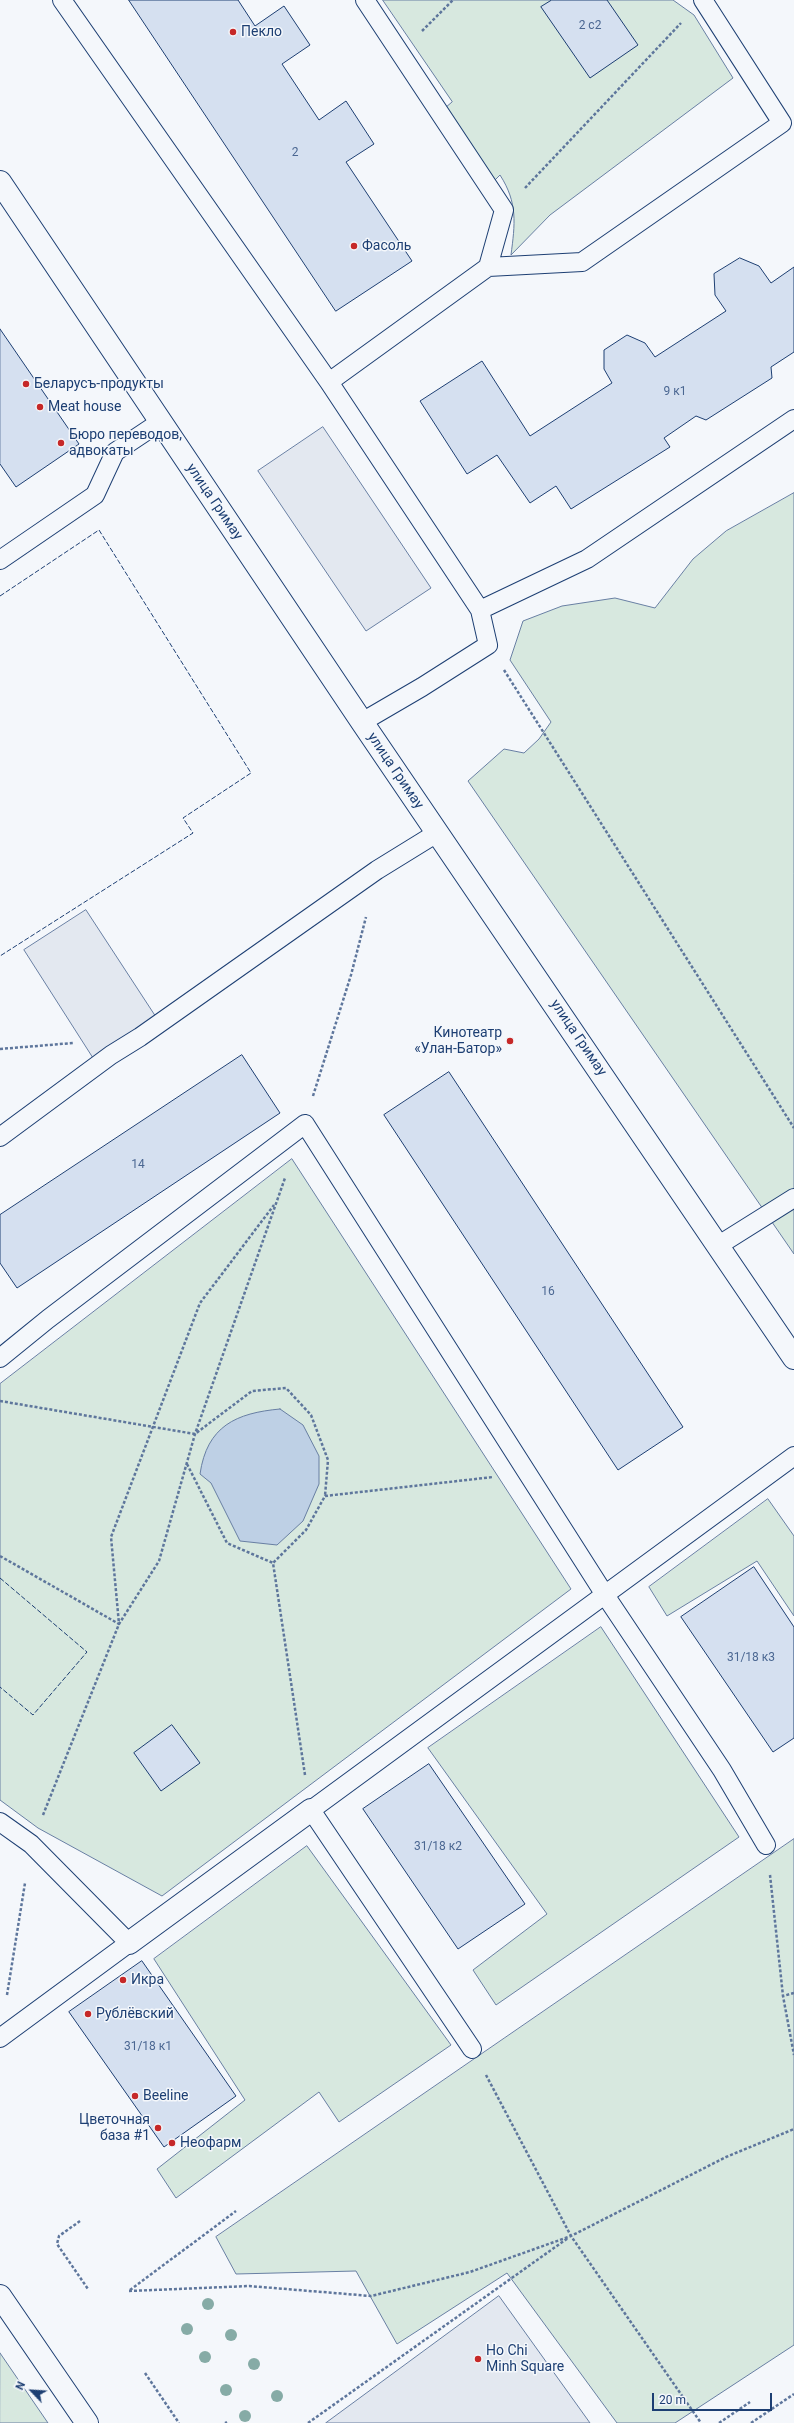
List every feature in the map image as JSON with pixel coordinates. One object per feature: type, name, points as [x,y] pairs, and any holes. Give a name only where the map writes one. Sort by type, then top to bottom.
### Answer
[{"type":"street","name":"улица Гримау","points":[[0,182],[362,722],[719,1245],[794,1358]]},
{"type":"street","points":[[129,1943],[311,1810]]},
{"type":"street","points":[[0,2296],[87,2423]]},
{"type":"lane","points":[[62,0],[328,382],[480,610],[488,644],[422,687],[362,722]]},
{"type":"lane","points":[[365,0],[504,210],[488,267]]},
{"type":"lane","points":[[328,382],[488,267],[582,262],[782,123],[703,0]]},
{"type":"lane","points":[[480,610],[587,559],[794,420]]},
{"type":"lane","points":[[0,560],[95,495],[115,452],[160,422]]},
{"type":"lane","points":[[0,1137],[111,1055],[140,1037],[378,870],[437,833]]},
{"type":"lane","points":[[0,1358],[48,1318],[305,1124],[605,1594],[722,1770],[766,1845]]},
{"type":"lane","points":[[719,1245],[794,1198]]},
{"type":"lane","points":[[472,2049],[311,1810],[794,1456]]},
{"type":"lane","points":[[0,1822],[31,1844],[129,1943],[0,2037]]},
{"type":"path","points":[[400,52],[453,0]]},
{"type":"path","points":[[504,210],[703,0]]},
{"type":"path","points":[[488,644],[794,1128]]},
{"type":"path","points":[[305,1124],[352,975],[378,870]]},
{"type":"path","points":[[0,1049],[84,1042],[111,1055]]},
{"type":"path","points":[[0,2037],[31,1844],[119,1624],[159,1560],[195,1434],[286,1174]]},
{"type":"path","points":[[119,1624],[111,1537],[200,1303],[276,1203]]},
{"type":"path","points":[[0,1401],[195,1434],[252,1391],[286,1388],[311,1416],[328,1460],[325,1496],[306,1530],[273,1564]]},
{"type":"path","points":[[187,1463],[227,1543],[273,1564]]},
{"type":"path","points":[[325,1496],[527,1473]]},
{"type":"path","points":[[0,1556],[119,1624]]},
{"type":"path","points":[[273,1564],[311,1810]]},
{"type":"path","points":[[766,1845],[783,1996],[794,2055]]},
{"type":"path","points":[[783,1996],[794,1993]]},
{"type":"path","points":[[472,2049],[571,2236],[701,2423]]},
{"type":"path","points":[[236,2211],[129,2291],[249,2286],[371,2296],[470,2272],[571,2236],[726,2157],[794,2129]]},
{"type":"path","points":[[80,2221],[59,2236],[58,2244],[88,2289]]},
{"type":"path","points":[[308,2423],[571,2236]]},
{"type":"path","points":[[145,2373],[180,2423]]},
{"type":"path","points":[[751,2423],[794,2394]]},
{"type":"path","points":[[719,2423],[750,2402]]},
{"type":"shaded area","points":[[383,0],[673,0],[694,15],[733,78],[550,215],[511,255],[514,233],[514,214],[506,185],[500,175],[495,180],[445,108],[452,102]]},
{"type":"shaded area","points":[[323,427],[431,588],[366,631],[258,471]]},
{"type":"shaded area","points":[[794,493],[794,1254],[468,781],[504,749],[524,753],[539,739],[551,722],[510,660],[523,621],[562,606],[615,598],[655,608],[693,559],[726,531]]},
{"type":"shaded area","points":[[86,910],[156,1017],[93,1058],[24,950]]},
{"type":"shaded area","points":[[292,1159],[571,1589],[162,1896],[38,1828],[0,1800],[0,1384]]},
{"type":"shaded area","points":[[768,1499],[794,1536],[794,1616],[757,1561],[667,1616],[649,1587]]},
{"type":"shaded area","points":[[601,1627],[739,1837],[496,2005],[473,1970],[547,1914],[428,1748]]},
{"type":"shaded area","points":[[794,1839],[794,2345],[675,2423],[617,2423],[507,2273],[397,2344],[356,2271],[236,2274],[216,2237]]},
{"type":"shaded area","points":[[307,1846],[451,2045],[339,2122],[319,2092],[176,2198],[157,2169],[245,2100],[154,1959]]},
{"type":"shaded area","name":"Ho Chi Minh Square","points":[[499,2296],[590,2423],[326,2423]]},
{"type":"shaded area","points":[[0,2353],[48,2423],[0,2423]]},
{"type":"water","points":[[280,1409],[303,1425],[319,1456],[319,1484],[303,1521],[277,1545],[240,1541],[211,1483],[200,1474],[204,1458],[209,1444],[217,1433],[226,1425],[250,1414]]},
{"type":"building","points":[[129,0],[238,0],[255,26],[284,6],[310,45],[282,64],[319,120],[346,101],[374,144],[346,162],[412,261],[336,311]]},
{"type":"building","points":[[552,0],[607,0],[638,45],[590,78],[541,7]]},
{"type":"building","points":[[740,258],[759,266],[771,283],[794,267],[794,352],[771,367],[772,378],[706,420],[696,416],[664,438],[670,447],[571,509],[556,486],[530,503],[497,455],[467,474],[420,401],[482,361],[530,436],[612,383],[604,369],[604,350],[627,335],[645,343],[655,357],[726,311],[715,295],[714,274]]},
{"type":"building","points":[[0,329],[79,444],[16,487],[0,464]]},
{"type":"building","points":[[242,1055],[280,1113],[17,1288],[0,1263],[0,1215]]},
{"type":"building","points":[[449,1072],[683,1427],[618,1470],[384,1115]]},
{"type":"building","points":[[754,1567],[794,1627],[794,1738],[773,1752],[681,1617]]},
{"type":"building","points":[[172,1725],[200,1763],[161,1791],[134,1753]]},
{"type":"building","points":[[429,1764],[525,1904],[458,1949],[363,1809]]},
{"type":"building","points":[[142,1961],[236,2096],[164,2147],[69,2012]]},
{"type":"fence","points":[[0,596],[99,530],[251,773],[183,818],[193,833],[0,956]]},
{"type":"fence","points":[[0,1578],[87,1652],[33,1715],[0,1687]]},
{"type":"place","name":"Пекло","points":[[233,32]]},
{"type":"place","name":"Фасоль","points":[[354,246]]},
{"type":"place","name":"Беларусъ-продукты","points":[[26,384]]},
{"type":"place","name":"Meat house","points":[[40,407]]},
{"type":"place","name":"Бюро переводов, адвокаты","points":[[61,443]]},
{"type":"place","name":"Кинотеатр «Улан-Батор»","points":[[510,1041]]},
{"type":"place","name":"Икра","points":[[123,1980]]},
{"type":"place","name":"Рублёвский","points":[[88,2014]]},
{"type":"place","name":"Beeline","points":[[135,2096]]},
{"type":"place","name":"Цветочная база #1","points":[[158,2128]]},
{"type":"place","name":"Неофарм","points":[[172,2143]]},
{"type":"place","name":"Ho Chi Minh Square","points":[[478,2359]]}]
